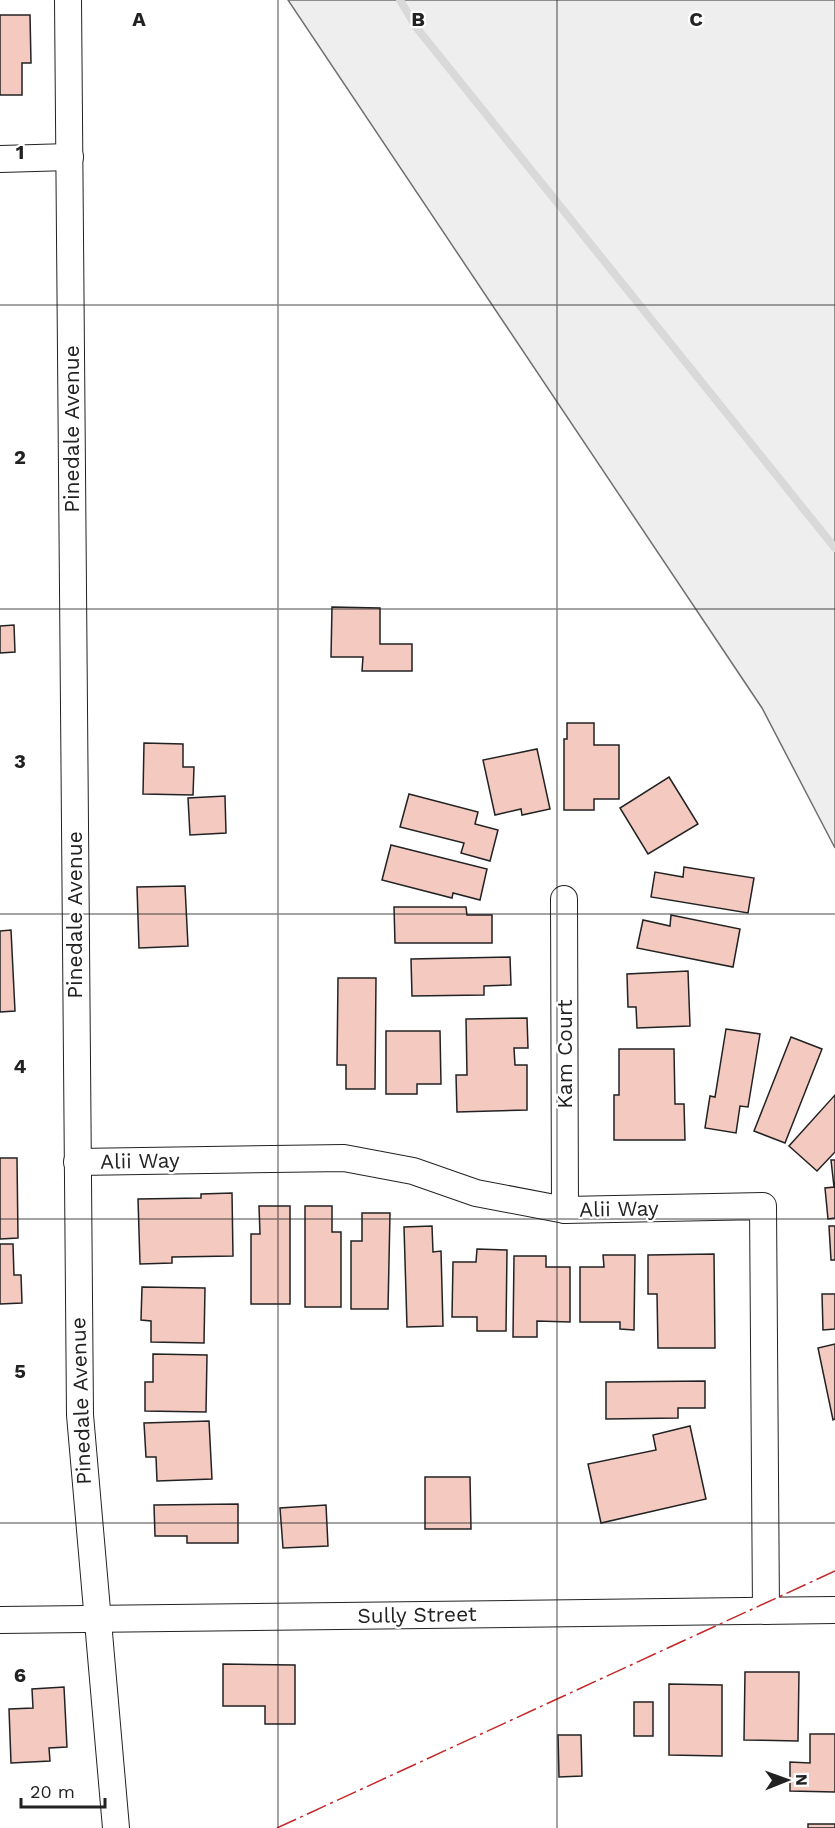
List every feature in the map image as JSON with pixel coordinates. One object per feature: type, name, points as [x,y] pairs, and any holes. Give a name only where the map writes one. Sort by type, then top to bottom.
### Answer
[{"type":"street","name":"Pinedale Avenue","points":[[68,0],[76,1162],[80,1415],[116,1828]]},
{"type":"street","points":[[0,159],[70,158]]},
{"type":"street","name":"Kam Court","points":[[564,899],[566,1210]]},
{"type":"street","name":"Alii Way","points":[[76,1162],[344,1158],[413,1171],[476,1193],[519,1203],[566,1210],[763,1206],[766,1611]]},
{"type":"street","name":"Sully Street","points":[[0,1620],[835,1610]]},
{"type":"shaded area","points":[[288,0],[835,0],[835,848],[762,708]]},
{"type":"building","points":[[0,15],[30,15],[31,63],[22,63],[22,95],[0,95]]},
{"type":"building","points":[[332,607],[380,608],[380,644],[412,644],[412,671],[362,671],[363,657],[331,657]]},
{"type":"building","points":[[14,625],[15,652],[0,653],[0,626]]},
{"type":"building","points":[[567,723],[594,723],[594,745],[619,745],[619,799],[594,799],[594,810],[564,810],[564,739],[567,739]]},
{"type":"building","points":[[144,743],[183,744],[183,767],[194,767],[193,795],[143,794]]},
{"type":"building","points":[[537,749],[550,809],[522,815],[521,809],[495,815],[483,760]]},
{"type":"building","points":[[669,777],[698,824],[648,854],[620,808]]},
{"type":"building","points":[[409,794],[478,812],[475,824],[498,830],[490,861],[461,853],[464,843],[400,827]]},
{"type":"building","points":[[225,796],[226,833],[190,835],[188,798]]},
{"type":"building","points":[[391,845],[487,869],[480,900],[453,893],[452,898],[382,880]]},
{"type":"building","points":[[684,867],[754,878],[748,913],[651,897],[655,872],[683,877]]},
{"type":"building","points":[[185,886],[188,946],[139,948],[137,887]]},
{"type":"building","points":[[394,907],[466,907],[467,915],[492,915],[492,943],[395,943]]},
{"type":"building","points":[[671,915],[740,929],[733,967],[637,948],[643,920],[670,926]]},
{"type":"building","points":[[11,930],[15,1011],[0,1012],[0,931]]},
{"type":"building","points":[[510,957],[511,985],[484,986],[484,995],[412,996],[411,959]]},
{"type":"building","points":[[688,971],[690,1026],[637,1028],[636,1007],[628,1007],[627,974]]},
{"type":"building","points":[[338,978],[376,978],[375,1089],[346,1089],[346,1065],[337,1065]]},
{"type":"building","points":[[527,1018],[528,1048],[514,1048],[515,1065],[527,1065],[527,1110],[457,1112],[456,1075],[467,1075],[466,1019]]},
{"type":"building","points":[[726,1029],[760,1034],[748,1107],[740,1106],[736,1133],[705,1128],[710,1096],[715,1097]]},
{"type":"building","points":[[386,1031],[440,1031],[441,1084],[417,1084],[417,1094],[386,1094]]},
{"type":"building","points":[[791,1037],[822,1049],[785,1143],[754,1131]]},
{"type":"building","points":[[619,1049],[674,1049],[675,1104],[684,1104],[685,1140],[614,1140],[614,1095],[619,1095]]},
{"type":"building","points":[[835,1095],[835,1152],[817,1171],[789,1146]]},
{"type":"building","points":[[0,1158],[17,1158],[18,1238],[0,1239]]},
{"type":"building","points":[[831,1160],[835,1160],[835,1218],[828,1219],[825,1188],[834,1187]]},
{"type":"building","points":[[232,1193],[233,1256],[172,1257],[172,1263],[140,1264],[138,1199],[201,1198],[201,1194]]},
{"type":"building","points":[[259,1206],[290,1206],[290,1304],[251,1304],[251,1234],[260,1234]]},
{"type":"building","points":[[305,1206],[332,1206],[332,1232],[341,1232],[341,1307],[305,1307]]},
{"type":"building","points":[[362,1213],[390,1213],[388,1309],[351,1309],[351,1241],[362,1241]]},
{"type":"building","points":[[432,1226],[433,1252],[441,1251],[443,1326],[407,1327],[404,1227]]},
{"type":"building","points":[[829,1226],[835,1226],[835,1260],[831,1260]]},
{"type":"building","points":[[0,1244],[13,1244],[14,1275],[21,1275],[22,1303],[0,1304]]},
{"type":"building","points":[[477,1249],[507,1250],[506,1331],[477,1331],[477,1317],[452,1317],[453,1262],[476,1262]]},
{"type":"building","points":[[714,1254],[715,1348],[658,1348],[657,1294],[648,1294],[648,1255]]},
{"type":"building","points":[[603,1255],[635,1255],[634,1330],[620,1329],[620,1322],[580,1322],[580,1267],[604,1267]]},
{"type":"building","points":[[514,1256],[546,1256],[546,1267],[570,1267],[570,1322],[537,1321],[537,1337],[513,1337]]},
{"type":"building","points":[[142,1287],[205,1288],[204,1343],[151,1342],[151,1321],[141,1320]]},
{"type":"building","points":[[822,1294],[835,1294],[835,1329],[823,1330]]},
{"type":"building","points":[[835,1344],[835,1419],[833,1420],[818,1348]]},
{"type":"building","points":[[153,1354],[207,1355],[206,1412],[145,1411],[145,1382],[153,1382]]},
{"type":"building","points":[[705,1381],[705,1408],[678,1408],[678,1418],[606,1419],[606,1382]]},
{"type":"building","points":[[209,1421],[212,1479],[157,1481],[156,1457],[146,1457],[144,1423]]},
{"type":"building","points":[[690,1426],[706,1499],[601,1523],[588,1464],[656,1450],[653,1435]]},
{"type":"building","points":[[425,1477],[470,1477],[471,1529],[425,1529]]},
{"type":"building","points":[[238,1504],[238,1543],[187,1543],[187,1536],[155,1536],[154,1505]]},
{"type":"building","points":[[326,1505],[328,1546],[283,1548],[280,1508]]},
{"type":"building","points":[[223,1664],[295,1665],[295,1724],[265,1724],[265,1706],[223,1706]]},
{"type":"building","points":[[745,1672],[799,1672],[798,1741],[744,1740]]},
{"type":"building","points":[[669,1684],[722,1685],[722,1756],[669,1755]]},
{"type":"building","points":[[64,1687],[67,1747],[49,1748],[50,1761],[11,1763],[9,1709],[33,1708],[32,1689]]},
{"type":"building","points":[[634,1702],[653,1702],[653,1736],[634,1736]]},
{"type":"building","points":[[810,1734],[835,1734],[835,1792],[790,1791],[790,1762],[810,1763]]},
{"type":"building","points":[[558,1735],[581,1735],[582,1776],[559,1777]]},
{"type":"building","points":[[808,1824],[835,1824],[835,1828],[808,1828]]},
{"type":"waterway","points":[[400,0],[416,27],[835,548]]},
{"type":"power","points":[[277,1828],[835,1571]]}]
